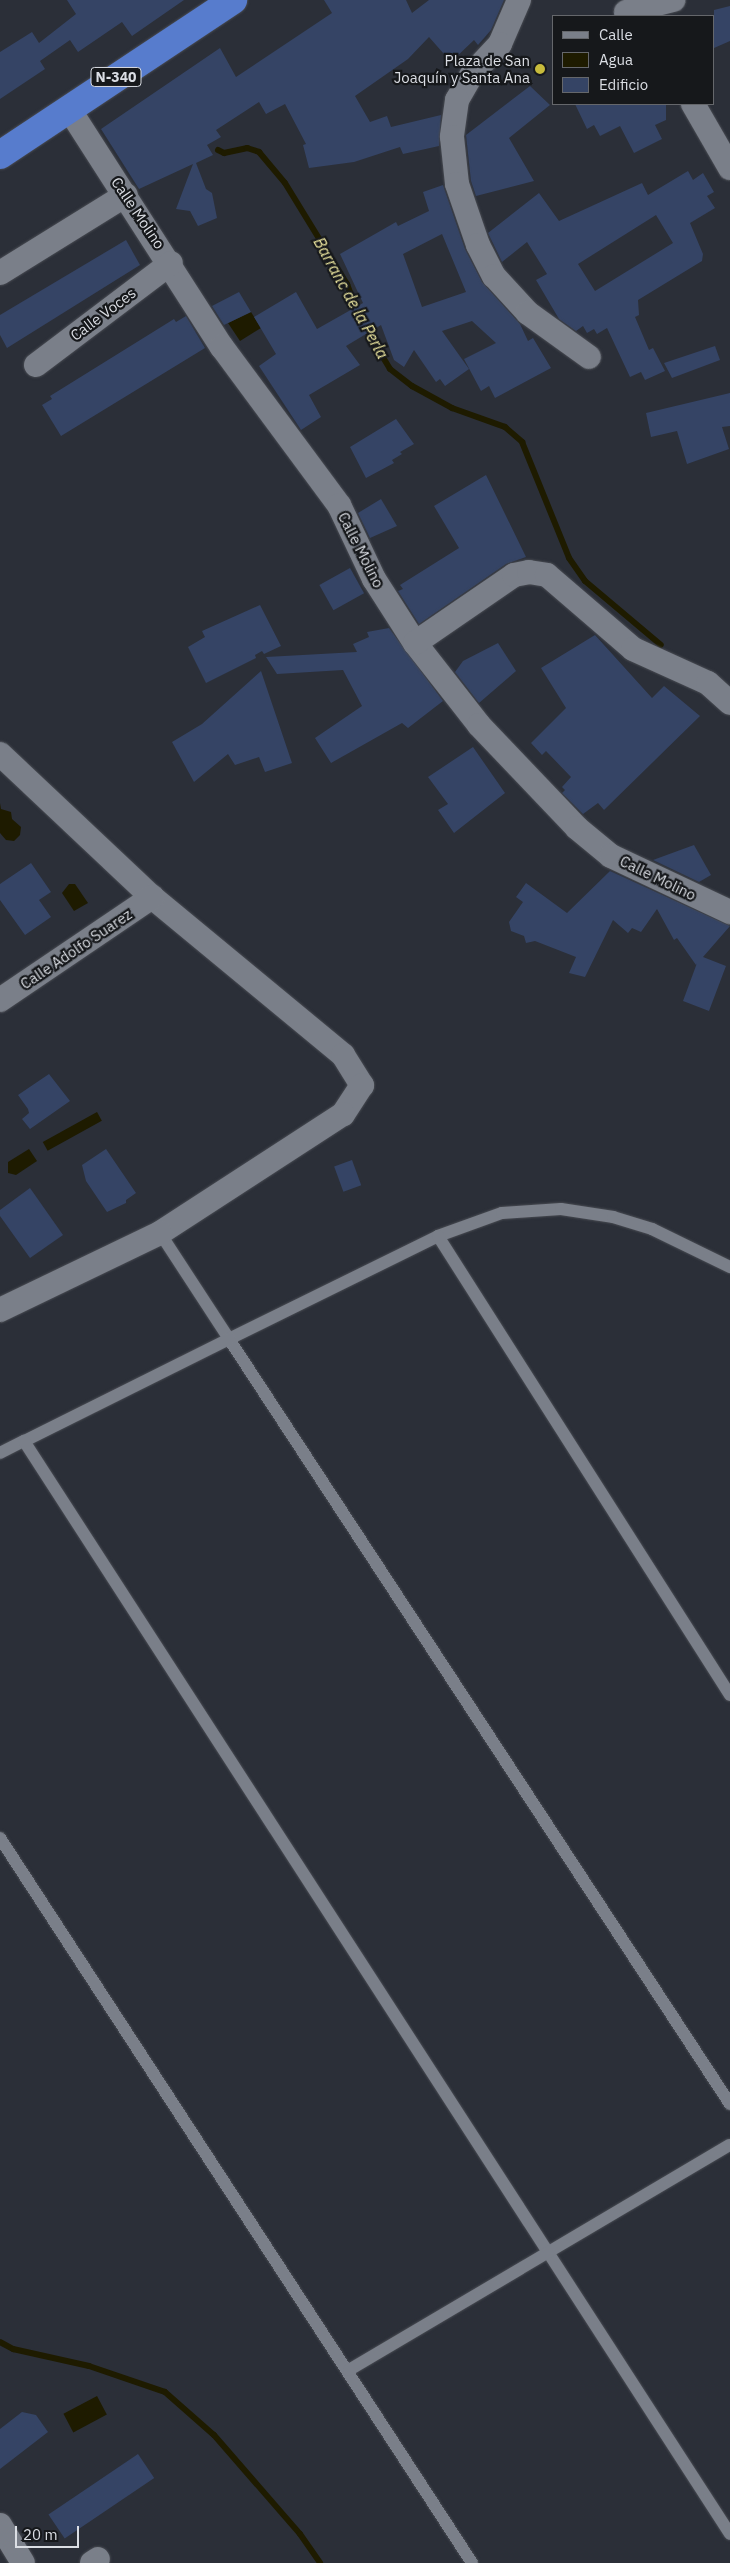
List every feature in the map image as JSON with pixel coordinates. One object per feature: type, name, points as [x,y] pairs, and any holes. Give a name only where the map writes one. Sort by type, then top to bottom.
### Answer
[{"type":"highway","name":"N-340","points":[[0,155],[233,0]]},
{"type":"street","points":[[518,0],[500,44],[472,74],[457,100],[452,137],[457,184],[478,245],[494,276],[528,313],[589,357]]},
{"type":"street","points":[[624,10],[673,0]]},
{"type":"street","points":[[694,105],[730,168]]},
{"type":"street","name":"Calle Molino","points":[[69,109],[171,262],[222,347],[338,506],[374,579],[415,643],[479,724],[577,828],[634,869],[730,912]]},
{"type":"street","points":[[0,273],[126,195]]},
{"type":"street","name":"Calle Voces","points":[[36,365],[171,262]]},
{"type":"street","points":[[415,643],[514,575],[529,572],[547,575],[633,649],[708,683],[730,703]]},
{"type":"street","points":[[0,754],[152,897],[343,1055],[362,1085],[343,1114],[160,1233],[0,1310]]},
{"type":"street","name":"Calle Adolfo Suarez","points":[[0,1000],[152,897]]},
{"type":"street","points":[[0,2525],[23,2563]]},
{"type":"lane","points":[[0,1452],[438,1236],[502,1213],[561,1209],[613,1217],[652,1229],[730,1266]]},
{"type":"lane","points":[[160,1233],[730,2104]]},
{"type":"lane","points":[[438,1236],[730,1695]]},
{"type":"lane","points":[[24,1441],[730,2534]]},
{"type":"lane","points":[[0,1838],[349,2370],[472,2563]]},
{"type":"lane","points":[[349,2370],[730,2145]]},
{"type":"water","points":[[251,312],[261,328],[240,341],[228,323]]},
{"type":"water","points":[[0,803],[1,809],[11,812],[12,819],[21,827],[20,835],[14,841],[6,840],[0,833]]},
{"type":"water","points":[[69,884],[75,884],[88,903],[74,911],[62,893]]},
{"type":"water","points":[[97,1112],[102,1121],[48,1151],[43,1142]]},
{"type":"water","points":[[29,1149],[37,1161],[16,1175],[8,1173],[8,1162]]},
{"type":"water","points":[[97,2396],[107,2415],[73,2432],[63,2414]]},
{"type":"building","points":[[67,0],[184,0],[132,36],[122,22],[78,52],[70,40],[40,61],[45,69],[0,99],[0,52],[32,32],[39,43],[76,14]]},
{"type":"building","points":[[324,0],[406,0],[412,13],[429,0],[504,0],[491,30],[478,45],[474,40],[451,62],[429,37],[408,59],[355,96],[370,122],[387,116],[391,127],[441,115],[439,146],[403,154],[400,147],[354,162],[309,168],[303,145],[306,144],[285,104],[266,114],[259,102],[216,130],[221,137],[207,145],[213,155],[196,163],[206,189],[212,193],[217,218],[198,226],[190,211],[176,209],[193,164],[139,189],[101,129],[220,48],[236,77],[332,13]]},
{"type":"building","points":[[730,6],[730,41],[715,48],[715,15],[714,10]]},
{"type":"building","points":[[530,86],[550,105],[509,138],[534,181],[476,196],[471,181],[466,135]]},
{"type":"building","points":[[575,105],[666,105],[666,120],[655,125],[662,139],[634,153],[620,126],[600,136],[594,125],[587,129]]},
{"type":"building","points":[[688,171],[693,180],[703,173],[714,192],[707,196],[715,208],[690,223],[703,254],[702,261],[638,300],[639,315],[635,317],[649,350],[653,348],[665,371],[645,380],[641,372],[630,377],[607,328],[597,334],[594,329],[587,333],[583,326],[576,331],[559,319],[536,280],[547,274],[527,242],[502,262],[488,233],[539,193],[559,221],[642,183],[648,195]],"holes":[[[656,215],[673,243],[595,291],[578,264]]]},
{"type":"building","points":[[443,185],[465,249],[482,282],[520,324],[528,341],[533,338],[551,368],[495,398],[489,386],[481,391],[464,359],[496,343],[472,321],[442,331],[469,369],[445,386],[440,379],[436,382],[414,350],[404,367],[394,360],[381,325],[346,346],[360,365],[309,395],[321,417],[301,430],[259,366],[276,354],[254,317],[296,292],[317,329],[363,303],[340,254],[396,222],[398,226],[429,211],[423,192]],"holes":[[[442,234],[466,292],[422,307],[403,254]]]},
{"type":"building","points":[[126,240],[140,265],[7,348],[0,335],[0,315]]},
{"type":"building","points":[[239,292],[251,312],[224,325],[212,306]]},
{"type":"building","points":[[186,316],[205,348],[61,436],[42,405],[52,399],[50,396],[174,319],[176,322]]},
{"type":"building","points":[[715,346],[720,360],[672,378],[664,363]]},
{"type":"building","points":[[730,393],[730,426],[722,427],[729,449],[687,464],[677,431],[651,437],[646,413]]},
{"type":"building","points":[[396,419],[414,444],[400,452],[402,454],[392,460],[394,463],[366,478],[350,447]]},
{"type":"building","points":[[486,475],[526,557],[506,564],[419,624],[398,591],[403,589],[400,585],[459,548],[434,506]]},
{"type":"building","points":[[381,499],[397,526],[370,538],[358,513]]},
{"type":"building","points":[[350,568],[364,593],[333,610],[319,585]]},
{"type":"building","points":[[260,605],[281,646],[264,654],[262,651],[255,655],[256,658],[206,683],[188,647],[205,637],[202,631]]},
{"type":"building","points":[[389,628],[443,701],[408,728],[402,723],[331,763],[315,738],[362,706],[343,670],[277,674],[266,657],[357,652],[353,644],[369,637],[367,632]]},
{"type":"building","points":[[595,635],[652,698],[664,686],[700,716],[604,810],[598,803],[583,814],[562,793],[565,790],[562,787],[571,777],[546,751],[542,755],[531,743],[566,708],[541,668]]},
{"type":"building","points":[[498,643],[516,671],[479,703],[455,672],[463,661]]},
{"type":"building","points":[[261,671],[292,763],[265,772],[259,757],[235,765],[228,754],[194,782],[172,742],[202,724]]},
{"type":"building","points":[[473,747],[505,793],[454,833],[438,810],[448,804],[428,777]]},
{"type":"building","points":[[694,845],[711,875],[699,882],[653,860]]},
{"type":"building","points":[[31,863],[51,892],[39,900],[51,917],[25,935],[0,900],[0,884]]},
{"type":"building","points":[[610,871],[730,926],[703,957],[726,966],[709,1011],[683,1001],[697,963],[696,965],[677,938],[674,940],[657,909],[641,932],[632,928],[628,933],[613,920],[585,977],[569,973],[576,957],[535,941],[526,943],[524,936],[511,931],[509,922],[523,902],[516,897],[526,883],[567,913]]},
{"type":"building","points":[[49,1074],[70,1101],[30,1129],[22,1119],[29,1113],[28,1109],[18,1095]]},
{"type":"building","points":[[106,1149],[136,1193],[126,1200],[126,1203],[107,1212],[86,1181],[82,1165]]},
{"type":"building","points":[[352,1160],[361,1185],[343,1192],[334,1166]]},
{"type":"building","points":[[30,1188],[63,1235],[30,1258],[0,1216],[0,1210]]},
{"type":"building","points":[[22,2412],[36,2415],[48,2432],[0,2469],[0,2429]]},
{"type":"building","points":[[138,2454],[154,2478],[65,2538],[48,2514]]},
{"type":"waterway","name":"Barranc de la Perla","points":[[218,150],[224,153],[247,148],[259,152],[285,183],[347,284],[358,314]]},
{"type":"waterway","name":"Barranc de la Perla","points":[[364,326],[390,369],[412,386],[452,408],[505,427],[522,442],[569,558],[585,581],[661,645]]},
{"type":"waterway","points":[[0,2342],[13,2349],[89,2366],[165,2392],[214,2435],[300,2534],[320,2563]]},
{"type":"place","name":"Plaza de San Joaquín y Santa Ana","points":[[540,69]]}]
